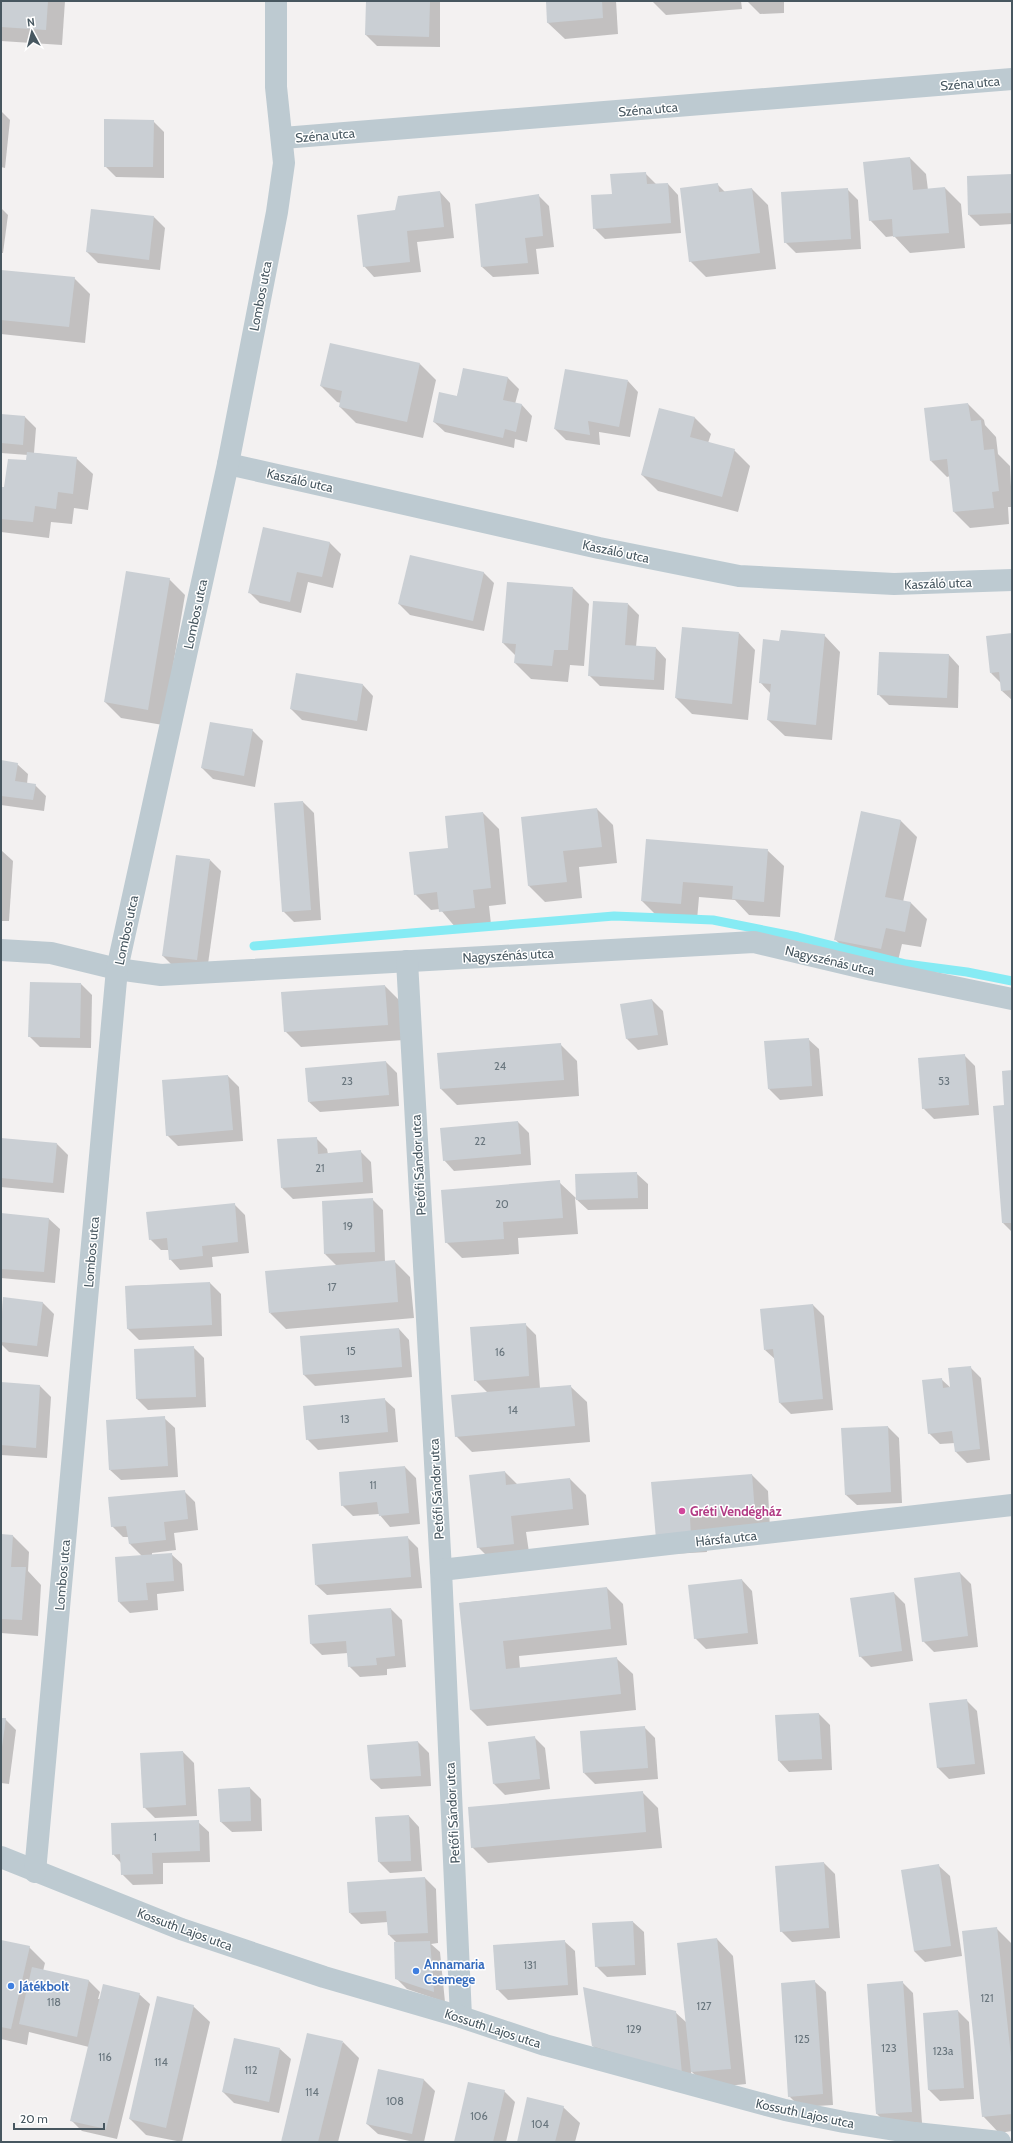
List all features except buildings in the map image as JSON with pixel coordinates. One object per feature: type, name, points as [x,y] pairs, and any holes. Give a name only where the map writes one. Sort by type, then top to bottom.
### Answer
[{"type":"street","name":"Lombos utca","points":[[36,1872],[117,969],[228,464],[277,212],[284,163],[283,138],[276,87],[276,1]]},
{"type":"street","name":"Széna utca","points":[[283,138],[1012,79]]},
{"type":"street","name":"Kaszáló utca","points":[[228,464],[599,548],[739,576],[894,584],[1012,580]]},
{"type":"street","name":"Nagyszénás utca","points":[[1,950],[51,953],[117,969],[162,975],[754,942],[872,970],[1012,999]]},
{"type":"street","name":"Petőfi Sándor utca","points":[[407,961],[441,1570],[461,2017]]},
{"type":"street","name":"Hársfa utca","points":[[441,1570],[1012,1506]]},
{"type":"street","name":"Kossuth Lajos utca","points":[[1,1857],[189,1932],[324,1977],[461,2017],[545,2045],[785,2110],[844,2122],[915,2133],[1000,2142]]},
{"type":"waterway","points":[[254,946],[614,916],[713,920],[798,937],[906,964],[967,972],[1012,981]]},
{"type":"place","name":"Gréti Vendégház","points":[[682,1511]]},
{"type":"place","name":"Annamaria Csemege","points":[[416,1971]]},
{"type":"place","name":"Játékbolt","points":[[11,1986]]}]
